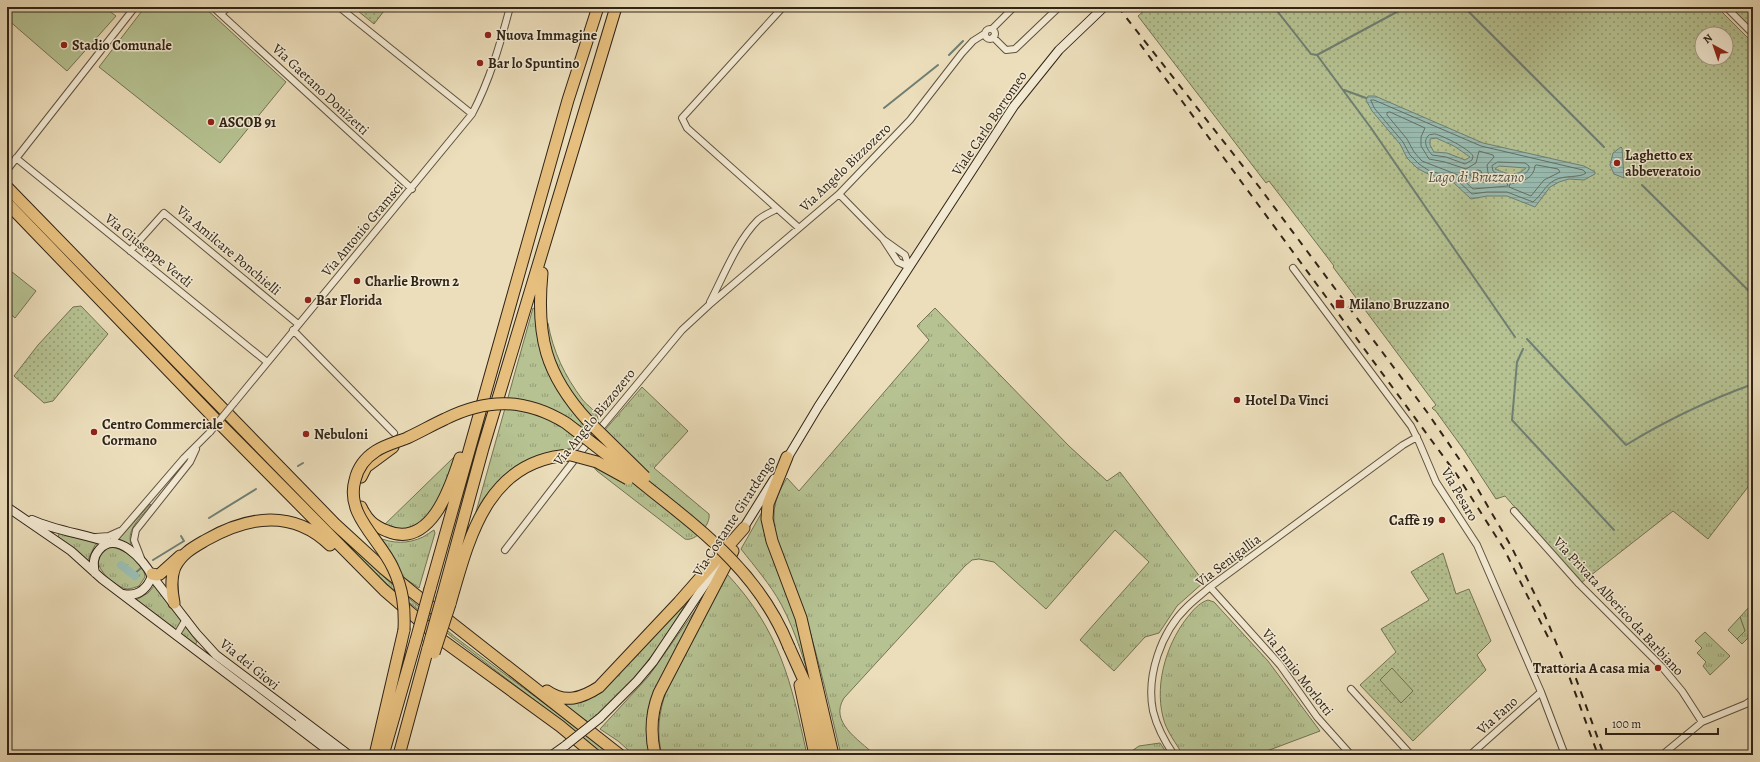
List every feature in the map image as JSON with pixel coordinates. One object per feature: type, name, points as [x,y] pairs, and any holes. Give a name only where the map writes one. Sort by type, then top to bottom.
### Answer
[{"type":"highway","points":[[383,755],[568,100],[598,7]]},
{"type":"highway","points":[[399,755],[446,601],[483,448],[544,251],[616,7]]},
{"type":"highway","points":[[407,438],[379,456],[366,467],[358,486],[358,498],[363,513],[373,524],[390,533],[399,535],[408,534],[428,524],[441,505],[456,470],[529,222],[545,183]]},
{"type":"highway","points":[[7,187],[335,524],[383,568],[617,753]]},
{"type":"highway","points":[[7,203],[373,580],[442,640],[560,726],[594,754]]},
{"type":"highway","points":[[544,251],[539,313],[544,343],[549,360],[560,384],[572,402],[588,421],[672,507]]},
{"type":"highway","points":[[375,755],[404,630],[404,599],[394,569],[355,509],[353,485],[356,474],[362,463],[377,450],[407,438],[467,409],[490,404],[521,405],[551,414],[566,423],[721,548],[747,576],[775,617],[811,696],[824,755]]},
{"type":"highway","points":[[446,601],[470,535],[486,506],[495,494],[516,474],[535,462],[543,459],[571,456],[597,462],[617,472],[672,507]]},
{"type":"highway","points":[[787,457],[768,504],[767,519],[772,541],[801,618],[833,755]]},
{"type":"highway","points":[[152,575],[157,576],[187,551],[222,530],[252,521],[283,521],[298,524],[315,533],[351,564],[373,580]]},
{"type":"highway","points":[[516,674],[537,684],[559,698],[579,698],[599,687],[679,602],[744,528]]},
{"type":"highway","points":[[656,755],[652,733],[654,707],[666,680],[710,599],[744,528]]},
{"type":"highway","points":[[174,603],[172,590],[173,578],[176,567],[187,551]]},
{"type":"highway","points":[[789,647],[801,690],[814,753]]},
{"type":"highway","points":[[405,755],[431,651]]},
{"type":"street","points":[[7,170],[135,7]]},
{"type":"street","name":"Via Gaetano Donizetti","points":[[213,7],[412,189]]},
{"type":"street","points":[[221,14],[228,7]]},
{"type":"street","points":[[338,7],[472,114]]},
{"type":"street","name":"Via Antonio Gramsci","points":[[111,543],[184,458],[198,446],[210,432],[293,330],[412,189],[472,114],[484,91],[494,66],[510,7]]},
{"type":"street","points":[[783,7],[682,118],[687,128],[798,228]]},
{"type":"street","points":[[993,37],[987,38],[984,34],[986,30],[992,30],[1014,7]]},
{"type":"street","points":[[993,37],[1006,50],[1015,50],[1058,7]]},
{"type":"street","name":"Viale Carlo Borromeo","points":[[909,267],[1014,106],[1059,50],[1104,7]]},
{"type":"street","points":[[1726,7],[1753,34]]},
{"type":"street","points":[[992,30],[995,33],[993,37]]},
{"type":"street","name":"Via Angelo Bizzozero","points":[[505,550],[579,454],[682,330],[709,305],[839,194],[910,120],[973,40],[984,34]]},
{"type":"street","name":"Via Giuseppe Verdi","points":[[16,158],[267,362]]},
{"type":"street","points":[[839,194],[883,239],[898,262],[909,267]]},
{"type":"street","name":"Via Angelo Bizzozero","points":[[709,305],[736,252],[752,227],[760,219],[777,209]]},
{"type":"street","name":"Via Amilcare Ponchielli","points":[[130,251],[164,213],[298,324]]},
{"type":"street","points":[[883,239],[905,254],[909,267]]},
{"type":"street","name":"Via Costante Girardengo","points":[[552,755],[600,718],[637,681],[653,662],[744,528],[787,457],[909,267]]},
{"type":"street","name":"Via Pesaro","points":[[1293,268],[1417,437],[1436,482],[1477,545],[1540,692],[1565,755]]},
{"type":"street","points":[[293,330],[394,433]]},
{"type":"street","name":"Via Senigallia","points":[[1174,755],[1161,734],[1153,710],[1151,694],[1154,672],[1161,644],[1170,628],[1187,607],[1210,587],[1403,445],[1417,437]]},
{"type":"street","name":"Via Antonio Gramsci","points":[[141,558],[134,540],[136,530],[190,462],[198,446]]},
{"type":"street","points":[[8,508],[41,524],[111,543],[120,544],[141,558],[152,575],[147,587],[141,591],[129,595],[122,594],[95,573],[71,551],[8,508]]},
{"type":"street","name":"Via Privata Alberico da Barbiano","points":[[1514,511],[1579,584],[1662,667],[1682,692],[1702,722]]},
{"type":"street","name":"Via Antonio Gramsci","points":[[95,538],[109,536],[124,528]]},
{"type":"street","points":[[95,573],[93,566],[95,556],[101,547],[111,543]]},
{"type":"street","name":"Via dei Giovi","points":[[152,575],[200,638],[216,655],[348,755]]},
{"type":"street","name":"Via Ennio Morlotti","points":[[1210,587],[1280,665],[1317,717],[1351,755]]},
{"type":"street","name":"Via dei Giovi","points":[[122,594],[334,755]]},
{"type":"street","points":[[176,636],[186,619]]},
{"type":"street","points":[[1350,689],[1411,755]]},
{"type":"street","name":"Via Fano","points":[[1470,755],[1540,692]]},
{"type":"street","points":[[1662,755],[1702,722],[1746,704],[1753,699]]},
{"type":"street","points":[[290,712],[309,731],[341,755]]},
{"type":"street","points":[[558,755],[566,745]]},
{"type":"green space","name":"Stadio Comunale","points":[[7,7],[104,7],[116,16],[67,71],[7,19]]},
{"type":"green space","name":"ASCOB 91","points":[[145,7],[204,7],[286,82],[220,163],[99,67]]},
{"type":"green space","points":[[353,7],[387,7],[374,24]]},
{"type":"green space","points":[[1148,7],[1717,7],[1753,43],[1753,484],[1751,483],[1708,539],[1673,511],[1581,583],[1505,496],[1496,499],[1464,450],[1432,408],[1436,405],[1333,267],[1334,266],[1269,181],[1266,183],[1138,16]]},
{"type":"green space","points":[[1724,7],[1753,7],[1753,36]]},
{"type":"green space","points":[[7,268],[36,291],[15,318],[7,311]]},
{"type":"green space","points":[[81,306],[108,334],[53,401],[44,403],[14,376],[38,345],[73,307]]},
{"type":"green space","points":[[533,308],[535,309],[537,328],[572,397],[551,355],[544,326],[548,323],[556,354],[560,363],[570,382],[582,399],[594,411],[598,417],[598,420],[572,453],[536,459],[478,513],[476,512]]},
{"type":"green space","points":[[935,308],[1069,446],[1107,481],[1120,472],[1204,582],[1177,606],[1159,633],[1145,637],[1114,671],[1080,640],[1149,562],[1115,530],[1046,609],[994,562],[979,559],[972,560],[844,698],[840,707],[840,715],[843,722],[848,730],[875,755],[841,755],[809,628],[781,558],[777,544],[774,529],[776,500],[787,478],[799,491],[929,340],[917,326]]},
{"type":"green space","points":[[642,387],[688,431],[654,468],[709,514],[708,523],[705,528],[693,538],[685,539],[597,471],[591,464],[611,438],[604,431]]},
{"type":"green space","points":[[454,457],[440,507],[418,530],[380,529]]},
{"type":"green space","points":[[300,496],[386,579],[455,637],[591,737],[611,755],[602,755],[570,727],[453,638],[389,586],[298,498]]},
{"type":"green space","points":[[150,504],[151,505],[139,518],[133,528],[130,538],[131,544],[129,545],[119,539]]},
{"type":"green space","points":[[766,505],[794,609],[816,700],[801,651],[787,615],[772,590],[741,549]]},
{"type":"green space","points":[[434,530],[435,533],[419,588],[400,575],[377,537],[389,541],[406,542],[423,537]]},
{"type":"green space","points":[[62,533],[100,542],[95,545],[87,562],[58,537],[59,534]]},
{"type":"green space","points":[[112,547],[128,554],[141,566],[145,577],[139,586],[127,589],[120,587],[101,570],[98,563],[98,556],[103,551]]},
{"type":"green space","points":[[1443,553],[1456,594],[1469,589],[1491,641],[1477,655],[1486,670],[1413,741],[1360,685],[1396,652],[1381,629],[1429,600],[1411,572]]},
{"type":"green space","points":[[727,574],[760,616],[781,658],[789,680],[807,755],[662,755],[659,739],[659,723],[666,692]]},
{"type":"green space","points":[[155,585],[197,642],[195,645],[136,600],[148,593]]},
{"type":"green space","points":[[690,597],[645,664],[619,695],[604,709],[588,722],[564,704],[580,702]]},
{"type":"green space","points":[[1208,600],[1214,602],[1268,661],[1320,731],[1256,755],[1183,755],[1164,722],[1160,690],[1162,676],[1170,648],[1183,623],[1196,607]]},
{"type":"green space","points":[[699,605],[701,605],[655,696],[653,755],[634,755],[618,741],[600,729],[648,677]]},
{"type":"green space","points":[[1750,606],[1753,610],[1753,633],[1742,644],[1737,639],[1745,631],[1740,617]]},
{"type":"green space","points":[[1740,617],[1745,631],[1737,639],[1728,630]]},
{"type":"green space","points":[[1705,632],[1730,656],[1710,675],[1703,666],[1706,662],[1697,653],[1702,648],[1695,641]]},
{"type":"green space","points":[[1392,668],[1413,691],[1401,703],[1380,680]]},
{"type":"green space","points":[[1160,743],[1168,755],[1126,755],[1139,746]]},
{"type":"water","name":"Lago di Bruzzano","points":[[1368,96],[1375,96],[1483,143],[1584,166],[1595,172],[1595,174],[1584,180],[1569,179],[1559,182],[1550,187],[1535,207],[1507,196],[1487,196],[1471,199],[1454,183],[1426,173],[1417,168],[1407,158],[1400,144],[1372,111],[1366,100]],"holes":[[[1436,138],[1454,146],[1470,157],[1465,160],[1447,153],[1434,152],[1430,145],[1430,139]],[[1499,166],[1526,168],[1519,173],[1511,174],[1495,169]]]},
{"type":"water","points":[[1621,147],[1624,178],[1614,174],[1610,165],[1613,153]]},
{"type":"waterway","points":[[1274,7],[1311,54],[1317,55],[1406,7]]},
{"type":"waterway","points":[[1464,7],[1604,147]]},
{"type":"waterway","points":[[949,55],[963,41]]},
{"type":"waterway","points":[[1317,55],[1371,128],[1515,337]]},
{"type":"waterway","points":[[884,108],[938,65]]},
{"type":"waterway","points":[[1344,90],[1366,98]]},
{"type":"waterway","points":[[1642,185],[1753,295]]},
{"type":"waterway","points":[[1527,339],[1626,445],[1688,412],[1753,384]]},
{"type":"waterway","points":[[1523,349],[1517,362],[1512,420],[1614,530]]},
{"type":"waterway","points":[[298,466],[303,463]]},
{"type":"waterway","points":[[209,518],[256,489]]},
{"type":"waterway","points":[[153,560],[184,541],[181,536]]},
{"type":"waterway","points":[[121,565],[135,576]]},
{"type":"waterway","points":[[133,575],[141,568]]},
{"type":"railway","points":[[1118,7],[1260,188],[1427,412],[1466,469],[1511,546],[1544,613],[1598,755]]},
{"type":"railway","points":[[1140,44],[1457,475],[1504,549],[1549,639]]},
{"type":"railway","points":[[1571,665],[1604,755]]},
{"type":"place","name":"Nuova Immagine","points":[[488,35]]},
{"type":"place","name":"Stadio Comunale","points":[[64,45]]},
{"type":"place","name":"Bar lo Spuntino","points":[[480,63]]},
{"type":"place","name":"ASCOB 91","points":[[211,122]]},
{"type":"place","name":"Laghetto ex abbeveratoio","points":[[1617,163]]},
{"type":"place","name":"Charlie Brown 2","points":[[357,281]]},
{"type":"place","name":"Bar Florida","points":[[308,300]]},
{"type":"place","name":"Milano Bruzzano","points":[[1340,304]]},
{"type":"place","name":"Hotel Da Vinci","points":[[1237,400]]},
{"type":"place","name":"Centro Commerciale Cormano","points":[[94,432]]},
{"type":"place","name":"Nebuloni","points":[[306,434]]},
{"type":"place","name":"Caffè 19","points":[[1442,520]]},
{"type":"place","name":"Trattoria A casa mia","points":[[1658,668]]}]
